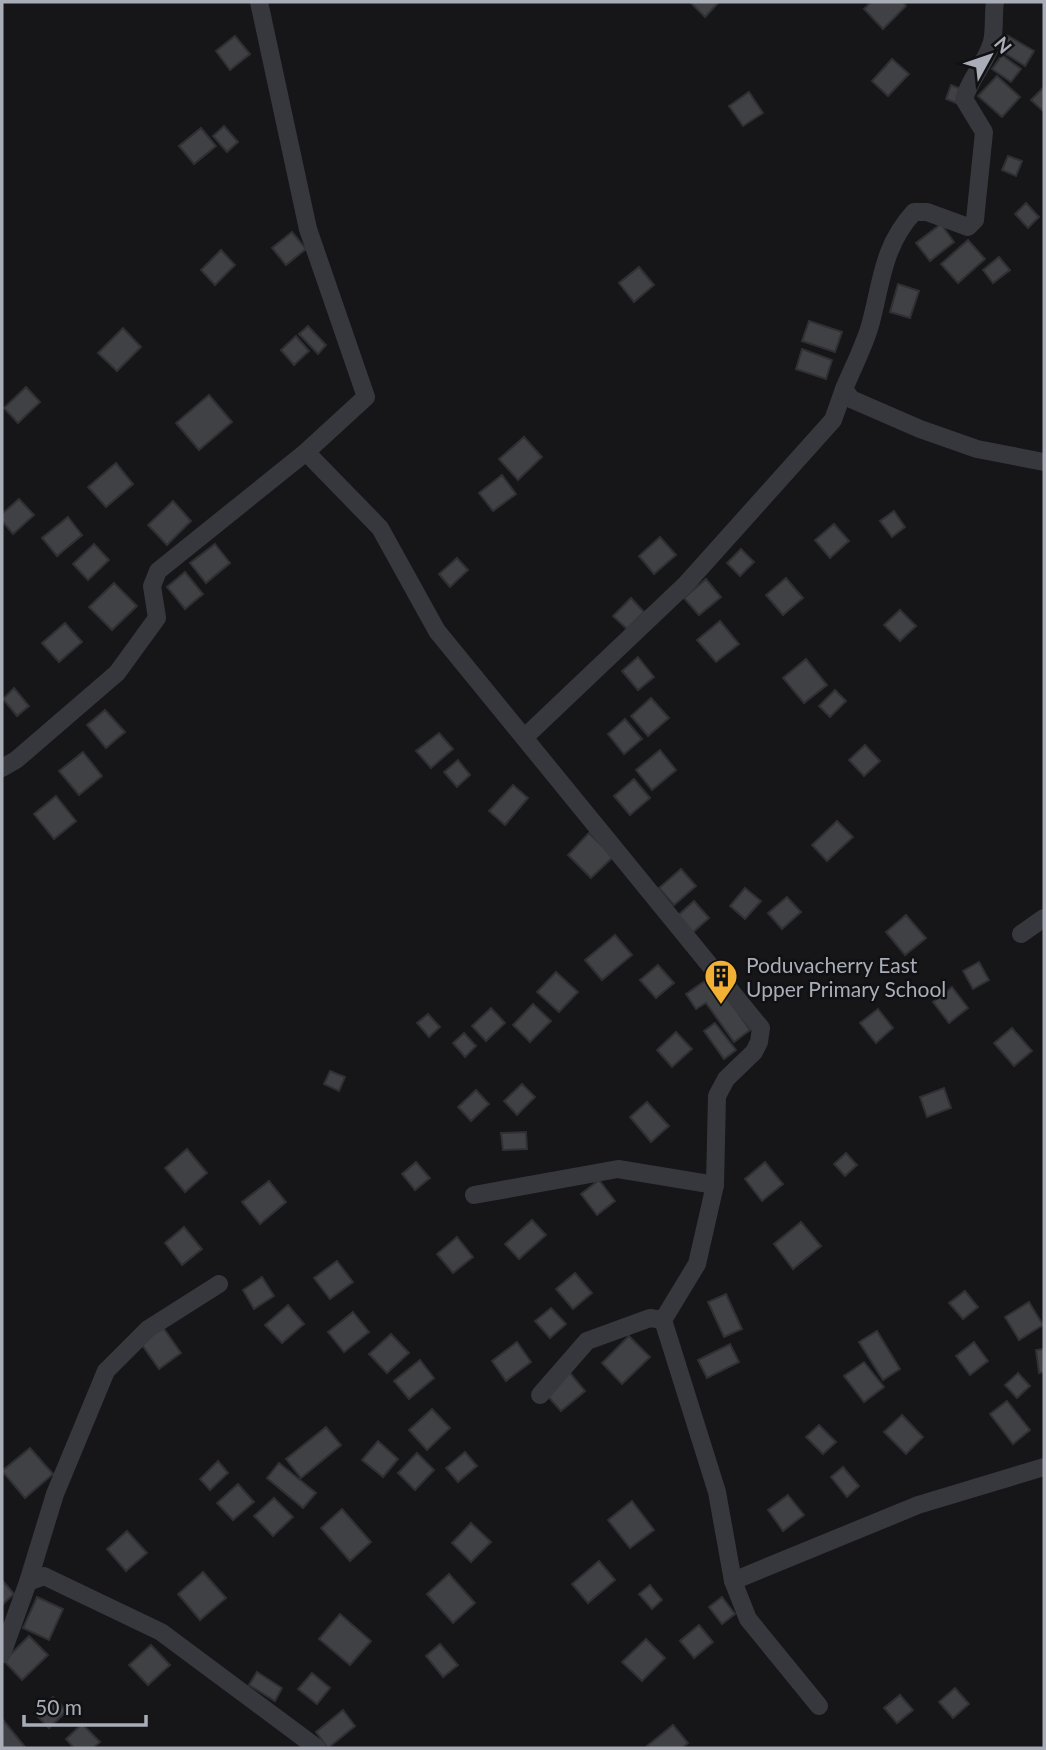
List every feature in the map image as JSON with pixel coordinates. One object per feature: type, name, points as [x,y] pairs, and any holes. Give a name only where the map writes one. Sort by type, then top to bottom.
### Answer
[{"type":"street","points":[[2,768],[16,760],[117,673],[157,618],[152,586],[158,570],[306,452],[366,397],[308,229],[259,2]]},
{"type":"street","points":[[526,736],[686,584],[833,420],[871,324],[877,290],[894,237],[914,212],[927,212],[968,227],[975,220],[984,132],[964,99],[992,43],[995,2]]},
{"type":"street","points":[[844,389],[851,399],[920,429],[977,449],[1044,462]]},
{"type":"street","points":[[306,452],[380,528],[437,631],[526,736],[761,1028],[754,1052],[726,1079],[717,1096],[715,1185],[697,1264],[663,1320],[717,1492],[733,1581],[748,1619],[819,1706]]},
{"type":"street","points":[[1021,934],[1044,918]]},
{"type":"street","points":[[474,1195],[618,1169],[715,1185]]},
{"type":"street","points":[[2,1654],[55,1494],[106,1371],[148,1329],[219,1284]]},
{"type":"street","points":[[540,1395],[587,1341],[650,1318],[663,1320]]},
{"type":"street","points":[[733,1581],[918,1505],[1043,1469]]},
{"type":"street","points":[[28,1582],[44,1576],[162,1632],[296,1741],[317,1748]]},
{"type":"building","points":[[690,2],[719,2],[705,17]]},
{"type":"building","points":[[871,2],[903,2],[906,6],[883,29],[864,9]]},
{"type":"building","points":[[1005,34],[1034,51],[1025,66],[996,48]]},
{"type":"building","points":[[235,36],[250,54],[230,70],[216,51]]},
{"type":"building","points":[[1002,55],[1021,69],[1011,82],[992,69]]},
{"type":"building","points":[[892,59],[909,74],[888,96],[872,81]]},
{"type":"building","points":[[997,76],[1020,97],[1002,117],[978,96]]},
{"type":"building","points":[[951,85],[961,89],[956,103],[946,99]]},
{"type":"building","points":[[1044,87],[1044,112],[1031,100]]},
{"type":"building","points":[[749,92],[763,113],[743,126],[729,106]]},
{"type":"building","points":[[224,126],[238,142],[227,152],[213,136]]},
{"type":"building","points":[[201,128],[216,146],[194,164],[179,146]]},
{"type":"building","points":[[1008,156],[1022,161],[1016,176],[1002,170]]},
{"type":"building","points":[[1026,203],[1039,217],[1028,228],[1015,214]]},
{"type":"building","points":[[941,224],[954,242],[930,261],[916,243]]},
{"type":"building","points":[[292,232],[306,249],[286,265],[272,248]]},
{"type":"building","points":[[968,240],[985,259],[958,283],[941,264]]},
{"type":"building","points":[[221,250],[235,265],[215,285],[201,270]]},
{"type":"building","points":[[999,257],[1010,270],[993,283],[983,270]]},
{"type":"building","points":[[639,267],[654,285],[634,302],[619,283]]},
{"type":"building","points":[[898,284],[919,291],[910,318],[890,312]]},
{"type":"building","points":[[809,321],[842,332],[835,352],[802,341]]},
{"type":"building","points":[[308,326],[326,345],[318,354],[299,334]]},
{"type":"building","points":[[123,328],[141,347],[117,371],[98,353]]},
{"type":"building","points":[[296,336],[309,351],[294,365],[281,350]]},
{"type":"building","points":[[802,349],[832,360],[826,379],[796,369]]},
{"type":"building","points":[[26,387],[40,402],[18,423],[4,408]]},
{"type":"building","points":[[209,395],[232,422],[199,450],[176,423]]},
{"type":"building","points":[[524,437],[542,457],[518,480],[499,459]]},
{"type":"building","points":[[116,463],[133,484],[106,507],[88,487]]},
{"type":"building","points":[[502,475],[516,494],[493,511],[479,493]]},
{"type":"building","points":[[19,499],[34,515],[13,534],[2,521],[2,514]]},
{"type":"building","points":[[173,501],[191,521],[167,545],[148,525]]},
{"type":"building","points":[[894,511],[905,527],[892,537],[880,521]]},
{"type":"building","points":[[68,517],[82,535],[57,556],[42,538]]},
{"type":"building","points":[[834,524],[849,541],[830,558],[815,540]]},
{"type":"building","points":[[660,537],[676,555],[654,574],[639,556]]},
{"type":"building","points":[[94,544],[109,560],[88,580],[73,564]]},
{"type":"building","points":[[215,544],[230,563],[206,583],[190,563]]},
{"type":"building","points":[[741,549],[754,562],[740,576],[727,563]]},
{"type":"building","points":[[457,558],[468,570],[450,587],[439,574]]},
{"type":"building","points":[[185,572],[203,594],[185,609],[167,587]]},
{"type":"building","points":[[786,578],[803,598],[783,615],[766,595]]},
{"type":"building","points":[[706,579],[721,597],[699,615],[684,598]]},
{"type":"building","points":[[114,583],[137,606],[112,630],[89,607]]},
{"type":"building","points":[[631,598],[644,612],[627,629],[613,616]]},
{"type":"building","points":[[900,610],[916,626],[900,641],[884,625]]},
{"type":"building","points":[[720,621],[739,644],[716,662],[697,640]]},
{"type":"building","points":[[65,623],[82,642],[59,662],[42,643]]},
{"type":"building","points":[[638,657],[654,677],[638,690],[622,671]]},
{"type":"building","points":[[806,659],[827,685],[804,703],[783,678]]},
{"type":"building","points":[[14,688],[29,706],[17,716],[3,699]]},
{"type":"building","points":[[835,690],[846,701],[830,717],[819,706]]},
{"type":"building","points":[[651,698],[669,718],[648,736],[631,716]]},
{"type":"building","points":[[105,710],[125,732],[106,748],[87,725]]},
{"type":"building","points":[[625,719],[642,739],[624,754],[608,734]]},
{"type":"building","points":[[439,733],[453,749],[431,768],[416,751]]},
{"type":"building","points":[[865,745],[880,761],[864,776],[849,760]]},
{"type":"building","points":[[660,750],[676,770],[652,790],[636,770]]},
{"type":"building","points":[[83,752],[102,776],[79,795],[59,771]]},
{"type":"building","points":[[458,760],[470,775],[457,787],[444,772]]},
{"type":"building","points":[[634,779],[650,798],[630,815],[614,796]]},
{"type":"building","points":[[513,785],[528,798],[505,825],[489,811]]},
{"type":"building","points":[[56,796],[76,821],[54,839],[34,814]]},
{"type":"building","points":[[837,821],[853,837],[827,861],[812,845]]},
{"type":"building","points":[[589,833],[613,857],[591,878],[568,855]]},
{"type":"building","points":[[681,869],[696,886],[674,905],[659,888]]},
{"type":"building","points":[[745,888],[761,901],[745,919],[730,906]]},
{"type":"building","points":[[787,897],[801,912],[782,929],[768,913]]},
{"type":"building","points":[[694,901],[709,918],[691,934],[676,917]]},
{"type":"building","points":[[906,915],[926,938],[905,955],[886,932]]},
{"type":"building","points":[[615,935],[632,955],[602,980],[585,960]]},
{"type":"building","points":[[979,962],[989,980],[973,989],[963,971]]},
{"type":"building","points":[[658,965],[674,983],[656,998],[640,980]]},
{"type":"building","points":[[556,972],[578,992],[559,1012],[537,992]]},
{"type":"building","name":"Poduvacherry East Upper Primary School","points":[[712,976],[750,1030],[734,1042],[706,1003],[696,1009],[686,994]]},
{"type":"building","points":[[952,987],[968,1008],[949,1023],[933,1002]]},
{"type":"building","points":[[533,1004],[551,1021],[530,1042],[513,1025]]},
{"type":"building","points":[[491,1008],[505,1023],[486,1041],[472,1026]]},
{"type":"building","points":[[878,1009],[893,1028],[876,1043],[860,1023]]},
{"type":"building","points":[[428,1014],[440,1027],[429,1037],[417,1023]]},
{"type":"building","points":[[715,1023],[736,1050],[724,1059],[704,1031]]},
{"type":"building","points":[[1012,1028],[1032,1051],[1014,1066],[994,1043]]},
{"type":"building","points":[[676,1032],[692,1049],[672,1067],[657,1050]]},
{"type":"building","points":[[464,1033],[476,1046],[465,1057],[453,1043]]},
{"type":"building","points":[[330,1071],[345,1077],[339,1091],[324,1084]]},
{"type":"building","points":[[522,1084],[535,1097],[517,1115],[504,1101]]},
{"type":"building","points":[[944,1088],[951,1108],[927,1117],[920,1097]]},
{"type":"building","points":[[476,1090],[489,1104],[471,1121],[458,1107]]},
{"type":"building","points":[[647,1102],[669,1126],[651,1142],[630,1117]]},
{"type":"building","points":[[526,1132],[527,1149],[503,1150],[501,1133]]},
{"type":"building","points":[[187,1149],[207,1173],[185,1192],[165,1168]]},
{"type":"building","points":[[846,1153],[857,1165],[845,1176],[834,1164]]},
{"type":"building","points":[[416,1162],[430,1178],[415,1190],[402,1174]]},
{"type":"building","points":[[765,1162],[783,1184],[762,1201],[745,1179]]},
{"type":"building","points":[[599,1180],[615,1201],[597,1215],[581,1194]]},
{"type":"building","points":[[269,1181],[286,1202],[260,1224],[242,1202]]},
{"type":"building","points":[[532,1220],[546,1235],[519,1259],[505,1244]]},
{"type":"building","points":[[801,1222],[821,1246],[793,1269],[774,1244]]},
{"type":"building","points":[[184,1227],[202,1249],[182,1265],[165,1243]]},
{"type":"building","points":[[457,1237],[473,1257],[453,1273],[437,1254]]},
{"type":"building","points":[[337,1261],[353,1282],[330,1299],[314,1278]]},
{"type":"building","points":[[575,1273],[592,1293],[573,1309],[556,1289]]},
{"type":"building","points":[[262,1277],[274,1296],[254,1309],[243,1290]]},
{"type":"building","points":[[965,1291],[978,1307],[963,1319],[949,1303]]},
{"type":"building","points":[[726,1294],[742,1329],[724,1337],[708,1302]]},
{"type":"building","points":[[1029,1302],[1043,1325],[1019,1340],[1005,1317]]},
{"type":"building","points":[[288,1305],[304,1324],[282,1343],[265,1325]]},
{"type":"building","points":[[551,1308],[566,1324],[550,1338],[535,1321]]},
{"type":"building","points":[[353,1312],[369,1332],[344,1352],[328,1332]]},
{"type":"building","points":[[162,1326],[181,1353],[159,1369],[140,1342]]},
{"type":"building","points":[[877,1331],[900,1369],[883,1380],[859,1342]]},
{"type":"building","points":[[391,1334],[409,1353],[387,1373],[369,1354]]},
{"type":"building","points":[[629,1336],[650,1357],[622,1384],[602,1363]]},
{"type":"building","points":[[517,1342],[531,1362],[506,1381],[492,1361]]},
{"type":"building","points":[[974,1342],[988,1361],[970,1375],[956,1356]]},
{"type":"building","points":[[730,1344],[739,1362],[707,1378],[698,1360]]},
{"type":"building","points":[[1044,1349],[1044,1372],[1039,1373],[1036,1350]]},
{"type":"building","points":[[420,1360],[434,1378],[409,1399],[394,1381]]},
{"type":"building","points":[[864,1362],[884,1387],[864,1402],[844,1376]]},
{"type":"building","points":[[570,1373],[585,1391],[561,1411],[545,1393]]},
{"type":"building","points":[[1018,1373],[1030,1386],[1017,1398],[1005,1385]]},
{"type":"building","points":[[1007,1401],[1030,1430],[1013,1444],[990,1414]]},
{"type":"building","points":[[432,1409],[450,1428],[427,1450],[409,1430]]},
{"type":"building","points":[[902,1415],[923,1437],[906,1454],[884,1432]]},
{"type":"building","points":[[819,1425],[836,1442],[823,1454],[806,1437]]},
{"type":"building","points":[[326,1427],[341,1445],[301,1478],[286,1459]]},
{"type":"building","points":[[378,1441],[398,1459],[383,1477],[362,1460]]},
{"type":"building","points":[[30,1448],[53,1474],[25,1498],[2,1471]]},
{"type":"building","points":[[465,1452],[477,1466],[458,1482],[446,1468]]},
{"type":"building","points":[[417,1453],[434,1470],[415,1490],[398,1473]]},
{"type":"building","points":[[218,1461],[228,1473],[210,1490],[200,1479]]},
{"type":"building","points":[[279,1463],[316,1493],[303,1508],[267,1478]]},
{"type":"building","points":[[843,1467],[859,1486],[847,1497],[831,1477]]},
{"type":"building","points":[[238,1484],[254,1502],[233,1520],[217,1503]]},
{"type":"building","points":[[788,1495],[804,1515],[783,1531],[768,1510]]},
{"type":"building","points":[[274,1498],[293,1517],[273,1536],[254,1516]]},
{"type":"building","points":[[632,1501],[654,1530],[630,1548],[608,1520]]},
{"type":"building","points":[[342,1509],[371,1542],[350,1561],[321,1528]]},
{"type":"building","points":[[471,1523],[491,1542],[471,1562],[452,1543]]},
{"type":"building","points":[[127,1531],[147,1553],[126,1571],[107,1549]]},
{"type":"building","points":[[599,1561],[615,1580],[588,1603],[572,1584]]},
{"type":"building","points":[[203,1572],[226,1598],[200,1620],[178,1594]]},
{"type":"building","points":[[449,1574],[475,1603],[453,1623],[427,1594]]},
{"type":"building","points":[[2,1580],[14,1594],[2,1605]]},
{"type":"building","points":[[650,1585],[662,1600],[652,1609],[639,1594]]},
{"type":"building","points":[[37,1597],[63,1609],[49,1640],[23,1628]]},
{"type":"building","points":[[722,1597],[735,1614],[722,1624],[709,1607]]},
{"type":"building","points":[[340,1614],[371,1641],[350,1665],[319,1639]]},
{"type":"building","points":[[699,1625],[713,1642],[694,1658],[680,1641]]},
{"type":"building","points":[[29,1636],[48,1655],[22,1680],[4,1661]]},
{"type":"building","points":[[646,1639],[665,1658],[642,1681],[622,1662]]},
{"type":"building","points":[[440,1644],[458,1665],[443,1677],[426,1656]]},
{"type":"building","points":[[151,1645],[170,1665],[148,1685],[129,1665]]},
{"type":"building","points":[[257,1672],[282,1688],[275,1701],[249,1685]]},
{"type":"building","points":[[312,1673],[330,1688],[317,1704],[298,1689]]},
{"type":"building","points":[[955,1688],[969,1704],[953,1718],[939,1702]]},
{"type":"building","points":[[900,1695],[913,1710],[897,1723],[884,1708]]},
{"type":"building","points":[[53,1697],[67,1711],[49,1728],[35,1714]]},
{"type":"building","points":[[343,1710],[355,1726],[328,1748],[316,1732]]},
{"type":"building","points":[[3,1720],[25,1747],[2,1748]]},
{"type":"building","points":[[82,1724],[100,1742],[93,1748],[74,1748],[66,1739]]},
{"type":"building","points":[[673,1725],[688,1743],[682,1748],[647,1746]]},
{"type":"place","name":"Poduvacherry East Upper Primary School","points":[[721,1006]]}]
